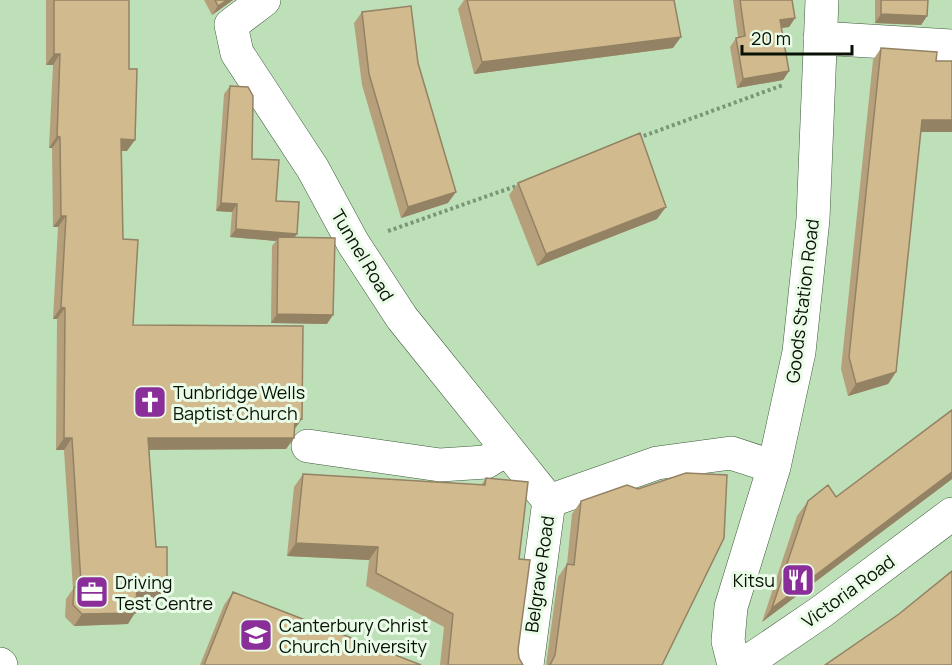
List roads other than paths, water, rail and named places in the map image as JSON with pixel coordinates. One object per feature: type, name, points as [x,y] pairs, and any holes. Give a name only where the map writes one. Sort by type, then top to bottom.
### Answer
[{"type":"street","name":"Tunnel Road","points":[[264,0],[231,25],[237,53],[313,170],[353,243],[402,318],[549,501]]},
{"type":"street","name":"Goods Station Road","points":[[734,665],[728,641],[731,607],[774,466],[799,352],[813,219],[822,0]]},
{"type":"street","points":[[820,52],[952,46]]},
{"type":"street","points":[[308,446],[440,465],[486,462],[507,449]]},
{"type":"street","name":"Belgrave Road","points":[[527,665],[549,501],[657,463],[731,453],[774,466]]},
{"type":"street","name":"Victoria Road","points":[[743,665],[821,612],[952,514]]},
{"type":"place","name":"Tunbridge Wells Baptist Church","points":[[150,402]]},
{"type":"place","name":"Kitsu","points":[[798,580]]},
{"type":"place","name":"Driving Test Centre","points":[[92,592]]},
{"type":"place","name":"Canterbury Christ Church University","points":[[256,635]]}]
